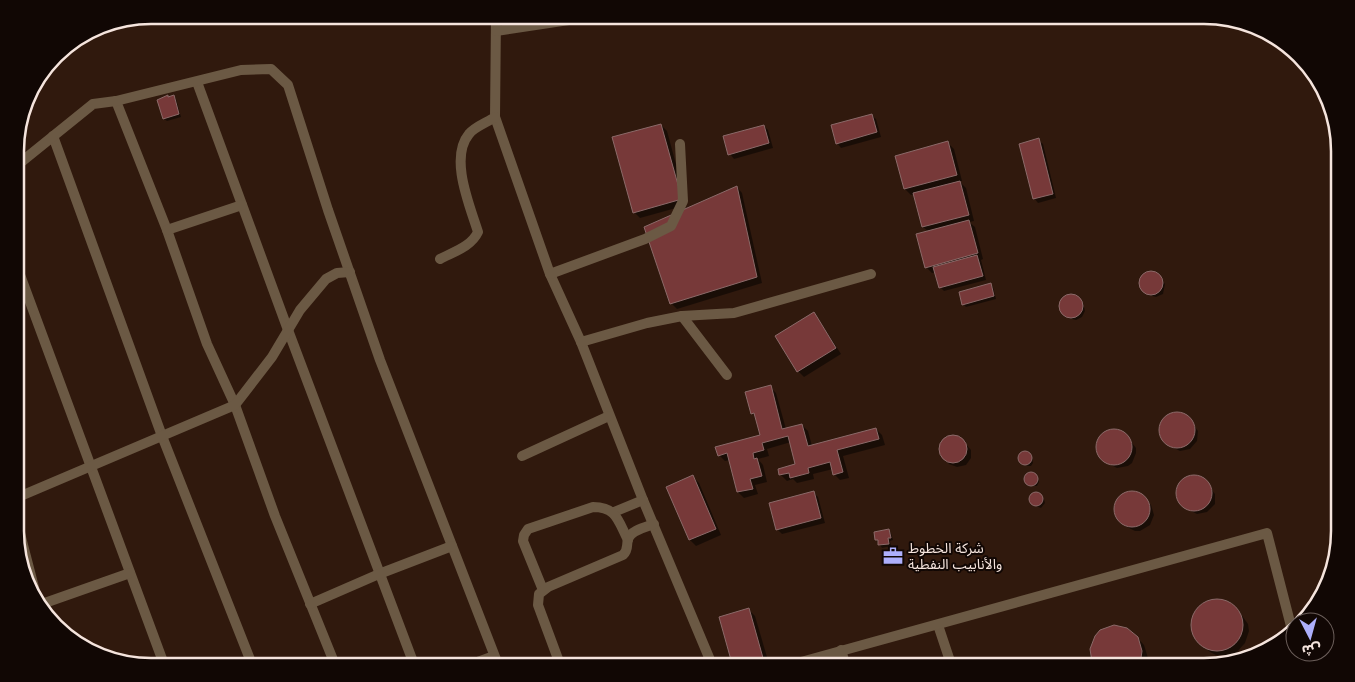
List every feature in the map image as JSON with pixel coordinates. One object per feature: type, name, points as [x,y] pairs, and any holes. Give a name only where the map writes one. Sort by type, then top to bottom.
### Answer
[{"type":"street","points":[[496,24],[496,117],[550,274],[581,342],[643,500],[709,658]]},
{"type":"street","points":[[496,31],[542,24]]},
{"type":"street","points":[[24,160],[93,104],[116,101],[241,70],[271,69],[288,85],[380,360],[494,656],[489,658]]},
{"type":"street","points":[[197,82],[412,658]]},
{"type":"street","points":[[116,101],[168,230],[208,344],[235,405],[274,516],[332,658]]},
{"type":"street","points":[[440,258],[467,245],[474,240],[478,232],[461,173],[460,151],[469,133],[496,117]]},
{"type":"street","points":[[53,136],[162,436],[248,658]]},
{"type":"street","points":[[550,274],[645,239],[671,226],[683,201],[680,144]]},
{"type":"street","points":[[168,230],[242,205]]},
{"type":"street","points":[[24,495],[235,405],[272,358],[300,310],[326,279],[337,273],[350,272]]},
{"type":"street","points":[[581,342],[647,323],[682,316],[734,313],[871,274]]},
{"type":"street","points":[[24,287],[162,658]]},
{"type":"street","points":[[682,316],[727,376]]},
{"type":"street","points":[[522,456],[609,416]]},
{"type":"street","points":[[614,512],[643,500]]},
{"type":"street","points":[[543,590],[523,541],[528,529],[593,507],[604,507],[614,512],[628,540],[628,548],[623,555],[543,590],[538,599],[538,605],[558,658]]},
{"type":"street","points":[[628,540],[632,533],[654,524]]},
{"type":"street","points":[[814,658],[1267,533],[1287,612]]},
{"type":"street","points":[[310,604],[379,574],[452,546]]},
{"type":"street","points":[[46,603],[130,572]]},
{"type":"street","points":[[938,625],[949,658]]},
{"type":"street","points":[[841,650],[843,658]]},
{"type":"building","points":[[168,95],[168,97],[174,95],[179,114],[163,119],[157,100]]},
{"type":"building","points":[[872,114],[877,132],[836,144],[831,125]]},
{"type":"building","points":[[661,124],[682,199],[633,213],[612,137]]},
{"type":"building","points":[[764,125],[769,143],[728,155],[723,136]]},
{"type":"building","points":[[1039,138],[1053,194],[1033,199],[1019,144]]},
{"type":"building","points":[[948,141],[957,175],[904,189],[895,156]]},
{"type":"building","points":[[960,181],[969,215],[922,227],[913,193]]},
{"type":"building","points":[[737,186],[757,277],[670,304],[644,227]]},
{"type":"building","points":[[969,220],[978,253],[925,268],[916,234]]},
{"type":"building","points":[[977,255],[983,276],[939,288],[933,267]]},
{"type":"building","points":[[1151,271],[1156,272],[1162,278],[1162,288],[1156,294],[1151,295],[1146,294],[1140,288],[1139,283],[1140,278],[1146,272]]},
{"type":"building","points":[[991,283],[994,296],[962,305],[959,292]]},
{"type":"building","points":[[1071,294],[1076,295],[1082,301],[1082,311],[1076,317],[1071,318],[1066,317],[1060,311],[1059,306],[1060,301],[1066,295]]},
{"type":"building","points":[[814,312],[836,348],[797,372],[775,336]]},
{"type":"building","points":[[771,385],[782,429],[802,424],[808,446],[876,428],[879,439],[837,450],[843,472],[833,475],[830,462],[808,468],[809,473],[790,478],[789,473],[779,475],[778,469],[795,464],[788,436],[762,443],[764,450],[753,453],[754,459],[757,458],[762,476],[750,479],[753,489],[737,492],[727,453],[718,456],[715,447],[760,435],[754,413],[751,414],[745,392]]},
{"type":"building","points":[[1177,412],[1189,418],[1195,430],[1189,442],[1177,448],[1165,442],[1159,430],[1165,418]]},
{"type":"building","points":[[1114,429],[1127,434],[1132,447],[1127,460],[1114,465],[1101,460],[1096,447],[1101,434]]},
{"type":"building","points":[[953,435],[963,439],[967,449],[963,459],[953,463],[943,459],[939,449],[943,439]]},
{"type":"building","points":[[1025,451],[1030,453],[1032,458],[1030,463],[1025,465],[1020,463],[1018,458],[1020,453]]},
{"type":"building","points":[[1031,472],[1036,474],[1038,479],[1036,484],[1031,486],[1026,484],[1024,479],[1026,474]]},
{"type":"building","points":[[693,475],[716,529],[689,540],[666,487]]},
{"type":"building","points":[[1194,475],[1206,481],[1212,493],[1206,505],[1194,511],[1182,505],[1176,493],[1182,481]]},
{"type":"building","points":[[814,491],[821,518],[776,530],[769,503]]},
{"type":"building","points":[[1132,491],[1145,496],[1150,509],[1145,522],[1132,527],[1119,522],[1114,509],[1119,496]]},
{"type":"building","points":[[1036,492],[1041,494],[1043,499],[1041,504],[1036,506],[1031,504],[1029,499],[1031,494]]},
{"type":"building","points":[[889,529],[891,538],[888,538],[889,544],[878,545],[874,532]]},
{"type":"building","points":[[1217,599],[1231,603],[1239,611],[1243,625],[1239,639],[1231,647],[1217,651],[1203,647],[1195,639],[1191,625],[1195,611],[1203,603]]},
{"type":"building","points":[[749,608],[763,658],[730,658],[719,617]]},
{"type":"building","points":[[1114,625],[1127,628],[1138,637],[1142,651],[1141,658],[1091,658],[1090,649],[1095,636],[1100,630]]},
{"type":"place","name":"شركة الخطوط والأنابيب النفطية","points":[[893,556]]}]
